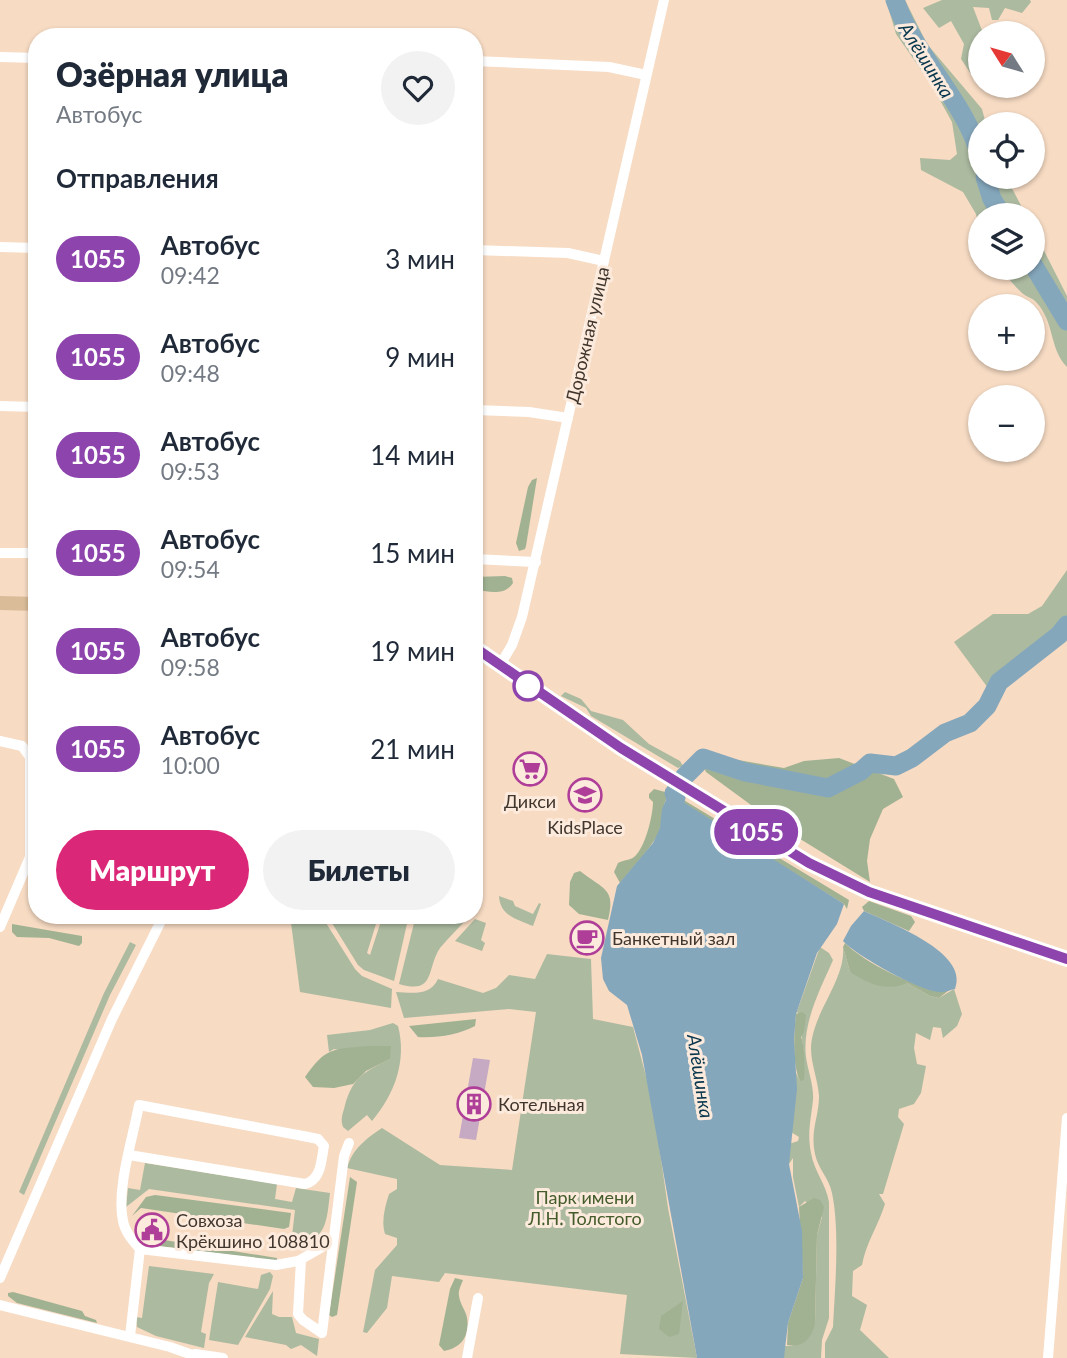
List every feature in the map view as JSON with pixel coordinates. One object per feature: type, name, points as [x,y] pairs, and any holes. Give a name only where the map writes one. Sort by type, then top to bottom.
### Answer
[{"type":"main road","points":[[0,603],[28,604]]},
{"type":"main road","points":[[483,654],[621,748],[795,855],[869,892],[1067,959]]},
{"type":"street","name":"Дорожная улица","points":[[500,665],[519,631],[664,0]]},
{"type":"street","points":[[0,57],[28,58]]},
{"type":"street","points":[[483,61],[609,67],[646,75]]},
{"type":"street","points":[[0,247],[28,248]]},
{"type":"street","points":[[483,250],[568,253],[604,261]]},
{"type":"street","points":[[0,406],[28,407]]},
{"type":"street","points":[[483,411],[528,412],[568,418]]},
{"type":"street","points":[[0,553],[28,553]]},
{"type":"street","points":[[483,559],[536,562]]},
{"type":"street","points":[[0,741],[22,746],[28,754]]},
{"type":"street","points":[[0,927],[28,862]]},
{"type":"street","points":[[0,1278],[112,1019],[160,924]]},
{"type":"street","points":[[129,1155],[305,1184],[315,1180],[324,1146],[318,1139],[310,1137],[139,1105],[129,1155],[123,1186],[123,1221],[140,1249],[130,1336]]},
{"type":"street","points":[[1048,1358],[1067,1118]]},
{"type":"street","points":[[302,1260],[298,1314],[322,1333],[344,1156],[349,1143]]},
{"type":"street","points":[[140,1249],[220,1261],[276,1265],[302,1260],[333,1241]]},
{"type":"street","points":[[467,1358],[478,1298]]},
{"type":"street","points":[[0,1305],[130,1336],[198,1356],[223,1358]]},
{"type":"green space","points":[[886,0],[905,0],[927,44],[968,92],[968,98],[973,98],[982,109],[983,112],[968,112],[968,189],[1012,189],[1020,203],[970,203],[963,192],[921,170],[920,158],[950,160],[957,154],[952,122],[931,84],[896,34]]},
{"type":"green space","points":[[942,0],[1031,2],[1022,13],[1005,8],[998,20],[992,20],[989,8],[973,7],[978,21],[968,21],[968,70],[961,59],[964,44],[951,21],[939,28],[923,8]]},
{"type":"green space","points":[[1045,253],[1067,296],[1067,367],[1057,352],[1045,316],[1045,294],[1024,294],[1010,280],[1045,280]]},
{"type":"green space","points":[[537,478],[526,546],[519,551],[516,543],[528,487],[532,480]]},
{"type":"green space","points":[[1067,570],[1067,631],[1024,662],[991,692],[954,642],[993,614],[1028,614],[1042,606]]},
{"type":"green space","points":[[505,576],[512,578],[513,583],[505,590],[483,591],[483,577]]},
{"type":"green space","points":[[565,692],[581,699],[591,711],[623,720],[649,744],[680,761],[683,766],[678,768],[591,716],[586,708],[561,696]]},
{"type":"green space","points":[[698,753],[784,768],[804,761],[839,758],[894,779],[903,797],[883,809],[870,839],[867,861],[870,882],[784,829],[706,772]]},
{"type":"green space","points":[[654,789],[669,793],[659,832],[620,883],[614,872],[618,863],[633,858],[642,847],[653,808],[649,794]]},
{"type":"green space","points":[[682,799],[849,900],[847,909],[844,904],[685,805],[680,801]]},
{"type":"green space","points":[[580,871],[602,886],[609,895],[608,920],[579,914],[569,905],[570,882],[574,873]]},
{"type":"green space","points":[[499,896],[513,901],[515,906],[533,914],[539,903],[541,904],[533,926],[506,912]]},
{"type":"green space","points":[[869,901],[911,916],[915,922],[909,931],[864,911],[862,907]]},
{"type":"green space","points":[[486,923],[481,940],[485,943],[482,951],[455,941],[470,924]]},
{"type":"green space","points":[[12,924],[82,936],[82,943],[79,946],[49,938],[17,937],[12,932]]},
{"type":"green space","points":[[291,924],[327,924],[362,976],[392,989],[391,1008],[300,992]]},
{"type":"green space","points":[[333,924],[376,924],[367,953],[370,955],[380,924],[407,924],[394,981],[364,970],[358,965]]},
{"type":"green space","points":[[414,924],[462,924],[440,948],[425,983],[419,986],[399,984]]},
{"type":"green space","points":[[130,942],[136,945],[110,995],[24,1195],[19,1192],[104,993]]},
{"type":"green space","points":[[845,943],[865,959],[909,981],[923,987],[948,991],[939,998],[907,983],[885,987],[864,980],[850,972],[843,947]]},
{"type":"green space","points":[[820,947],[829,953],[833,960],[809,1019],[805,1044],[813,1094],[810,1146],[829,1202],[829,1318],[822,1340],[821,1358],[784,1358],[784,1346],[792,1346],[815,1324],[817,1235],[822,1217],[805,1201],[799,1207],[793,1177],[793,1158],[789,1164],[789,1144],[798,1141],[799,1137],[791,1132],[796,1073],[800,1081],[804,1064],[798,1012],[796,1014]]},
{"type":"green space","points":[[843,947],[850,972],[907,983],[939,998],[954,989],[962,1014],[957,1026],[943,1038],[941,1028],[933,1027],[930,1040],[916,1033],[914,1048],[917,1064],[926,1066],[921,1093],[914,1104],[899,1109],[898,1117],[904,1124],[883,1194],[879,1194],[885,1204],[862,1265],[853,1271],[852,1296],[867,1305],[860,1330],[889,1358],[825,1358],[825,1343],[833,1327],[836,1224],[831,1188],[816,1159],[814,1145],[819,1096],[811,1048],[817,1022],[839,972]]},
{"type":"green space","name":"Парк имени Л.Н. Толстого","points":[[547,954],[591,959],[593,1019],[633,1027],[653,1103],[668,1208],[697,1358],[620,1354],[627,1295],[445,1273],[439,1282],[392,1276],[387,1308],[367,1333],[363,1332],[375,1270],[397,1245],[397,1238],[385,1234],[383,1224],[389,1194],[397,1189],[397,1179],[347,1168],[356,1149],[382,1128],[440,1165],[512,1170],[536,1012],[509,1009],[404,1018],[396,992],[426,991],[438,979],[483,993],[496,988],[509,975],[535,979]]},
{"type":"green space","points":[[802,1012],[806,1015],[801,1037],[805,1069],[804,1080],[800,1081],[794,1039],[796,1014]]},
{"type":"green space","points":[[476,1019],[475,1026],[462,1032],[440,1036],[418,1037],[409,1026]]},
{"type":"green space","points":[[393,1023],[398,1026],[401,1051],[393,1088],[372,1121],[367,1115],[348,1131],[343,1127],[342,1118],[352,1088],[366,1072],[390,1059],[334,1049],[329,1052],[327,1035],[370,1030]]},
{"type":"green space","points":[[391,1046],[390,1059],[366,1071],[353,1084],[334,1088],[313,1087],[305,1077],[319,1060],[331,1051]]},
{"type":"green space","points":[[145,1163],[277,1184],[275,1199],[292,1202],[296,1188],[330,1193],[325,1225],[317,1237],[302,1245],[303,1238],[292,1236],[295,1210],[149,1189],[126,1207],[128,1188],[140,1190]]},
{"type":"green space","points":[[350,1177],[357,1182],[337,1315],[332,1317],[329,1315]]},
{"type":"green space","points":[[155,1195],[291,1213],[289,1227],[284,1229],[141,1208],[132,1216],[146,1197]]},
{"type":"green space","points":[[814,1198],[820,1200],[824,1207],[817,1235],[815,1324],[802,1344],[787,1345],[788,1323],[803,1278],[799,1207]]},
{"type":"green space","points":[[158,1239],[277,1258],[277,1261],[159,1246],[156,1241]]},
{"type":"green space","points":[[149,1266],[214,1274],[209,1283],[201,1332],[206,1334],[204,1348],[156,1336],[137,1327],[136,1317],[142,1318]]},
{"type":"green space","points":[[270,1272],[273,1276],[270,1289],[238,1345],[209,1340],[218,1282],[258,1289],[261,1275]]},
{"type":"green space","points":[[455,1278],[463,1280],[459,1294],[468,1324],[466,1336],[460,1344],[444,1351],[439,1345],[450,1289]]},
{"type":"green space","points":[[273,1291],[272,1314],[292,1317],[296,1333],[319,1339],[317,1356],[301,1345],[291,1349],[286,1345],[245,1337]]},
{"type":"green space","points":[[13,1292],[82,1311],[97,1323],[17,1303],[8,1296],[8,1293]]},
{"type":"green space","points":[[683,1301],[679,1334],[669,1337],[659,1329],[661,1316]]},
{"type":"water","points":[[669,793],[844,904],[837,924],[817,953],[796,1014],[794,1040],[797,1089],[789,1164],[802,1231],[803,1278],[788,1323],[784,1358],[697,1358],[642,1055],[627,1005],[609,991],[603,979],[601,958],[617,886],[653,843]]},
{"type":"water","points":[[864,911],[908,931],[939,951],[951,963],[956,976],[955,989],[941,992],[918,986],[889,972],[843,941]]},
{"type":"building","name":"Котельная","points":[[473,1058],[490,1060],[476,1140],[459,1138]]},
{"type":"waterway","name":"Алёшинка","points":[[895,0],[915,41],[968,126]]},
{"type":"waterway","name":"Алёшинка","points":[[989,189],[994,203]]},
{"type":"waterway","name":"Алёшинка","points":[[1042,280],[1067,321]]},
{"type":"waterway","name":"Алёшинка","points":[[684,777],[703,758],[745,772],[828,788],[861,771],[870,763],[896,766],[912,758],[945,733],[970,723],[987,706],[999,682],[1059,635],[1067,625]]},
{"type":"waterway","name":"Алёшинка","points":[[674,793],[676,798]]},
{"type":"bus line","name":"1055","points":[[483,653],[621,748],[809,863],[869,892],[1067,959]]},
{"type":"place","name":"Дикси","points":[[530,769]]},
{"type":"place","name":"KidsPlace","points":[[585,795]]},
{"type":"place","name":"Банкетный зал","points":[[587,938]]},
{"type":"place","name":"Котельная","points":[[474,1104]]},
{"type":"place","name":"Совхоза Крёкшино 108810","points":[[152,1230]]}]
